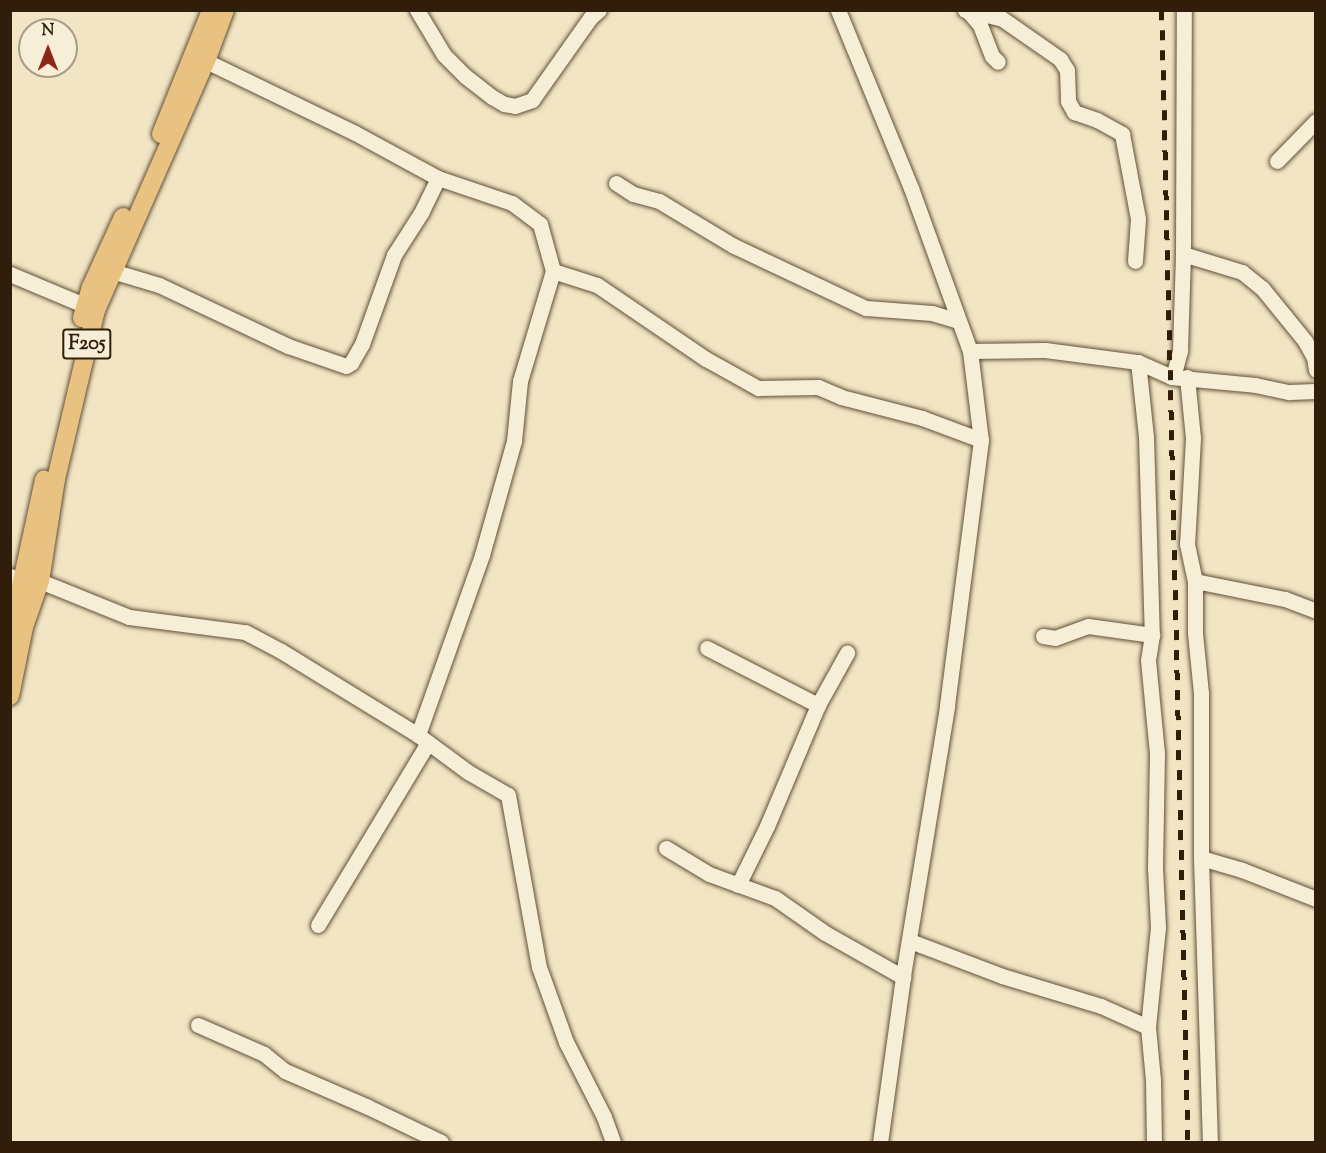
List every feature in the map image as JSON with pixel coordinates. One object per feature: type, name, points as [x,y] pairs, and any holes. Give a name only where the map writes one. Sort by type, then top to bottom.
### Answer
[{"type":"main road","name":"F205","points":[[10,637],[68,369],[91,286],[144,174],[211,10]]},
{"type":"main road","name":"F205","points":[[10,696],[24,627],[24,579],[56,479],[96,310],[206,61],[225,10]]},
{"type":"street","points":[[417,10],[444,55],[465,76],[498,101],[515,106],[532,100],[590,18],[599,10]]},
{"type":"street","points":[[838,10],[911,188],[970,351],[981,440],[947,707],[903,977],[880,1143]]},
{"type":"street","points":[[1184,10],[1180,377],[1192,438],[1187,544],[1195,581],[1195,633],[1201,693],[1201,858],[1210,1143]]},
{"type":"street","points":[[966,11],[980,25],[992,56],[998,62]]},
{"type":"street","points":[[966,11],[1001,18],[1060,59],[1067,70],[1068,101],[1074,112],[1097,120],[1122,134],[1138,219],[1135,261]]},
{"type":"street","points":[[206,61],[355,134],[438,178],[512,203],[540,224],[553,271],[520,381],[514,441],[482,555],[423,739],[318,925]]},
{"type":"street","points":[[1277,161],[1316,121]]},
{"type":"street","points":[[112,271],[159,285],[288,346],[346,366],[351,363],[362,344],[394,255],[421,213],[438,178]]},
{"type":"street","points":[[616,183],[633,194],[659,201],[734,246],[866,308],[932,313],[958,321]]},
{"type":"street","points":[[1183,254],[1242,272],[1262,288],[1305,341],[1314,357],[1316,370]]},
{"type":"street","points":[[553,271],[597,285],[706,359],[758,388],[819,387],[841,397],[922,418],[981,440]]},
{"type":"street","points":[[10,274],[86,306]]},
{"type":"street","points":[[970,351],[1045,350],[1138,362],[1180,377],[1289,392],[1316,391]]},
{"type":"street","points":[[1138,362],[1146,437],[1152,635],[1148,660],[1157,753],[1158,927],[1148,1027],[1153,1080],[1154,1143]]},
{"type":"street","points":[[24,579],[129,617],[244,632],[281,651],[423,739],[468,772],[508,795],[539,967],[566,1042],[604,1117],[614,1143]]},
{"type":"street","points":[[1195,581],[1285,599],[1316,611]]},
{"type":"street","points":[[1043,636],[1055,638],[1088,626],[1152,635]]},
{"type":"street","points":[[707,648],[818,705]]},
{"type":"street","points":[[738,885],[767,826],[818,705],[847,653]]},
{"type":"street","points":[[666,848],[692,865],[775,898],[825,933],[903,977]]},
{"type":"street","points":[[1201,858],[1263,877],[1316,899]]},
{"type":"street","points":[[910,941],[1002,976],[1101,1006],[1148,1027]]},
{"type":"street","points":[[198,1025],[264,1054],[285,1071],[368,1107],[441,1143]]},
{"type":"railway","points":[[1162,10],[1188,1142]]}]
